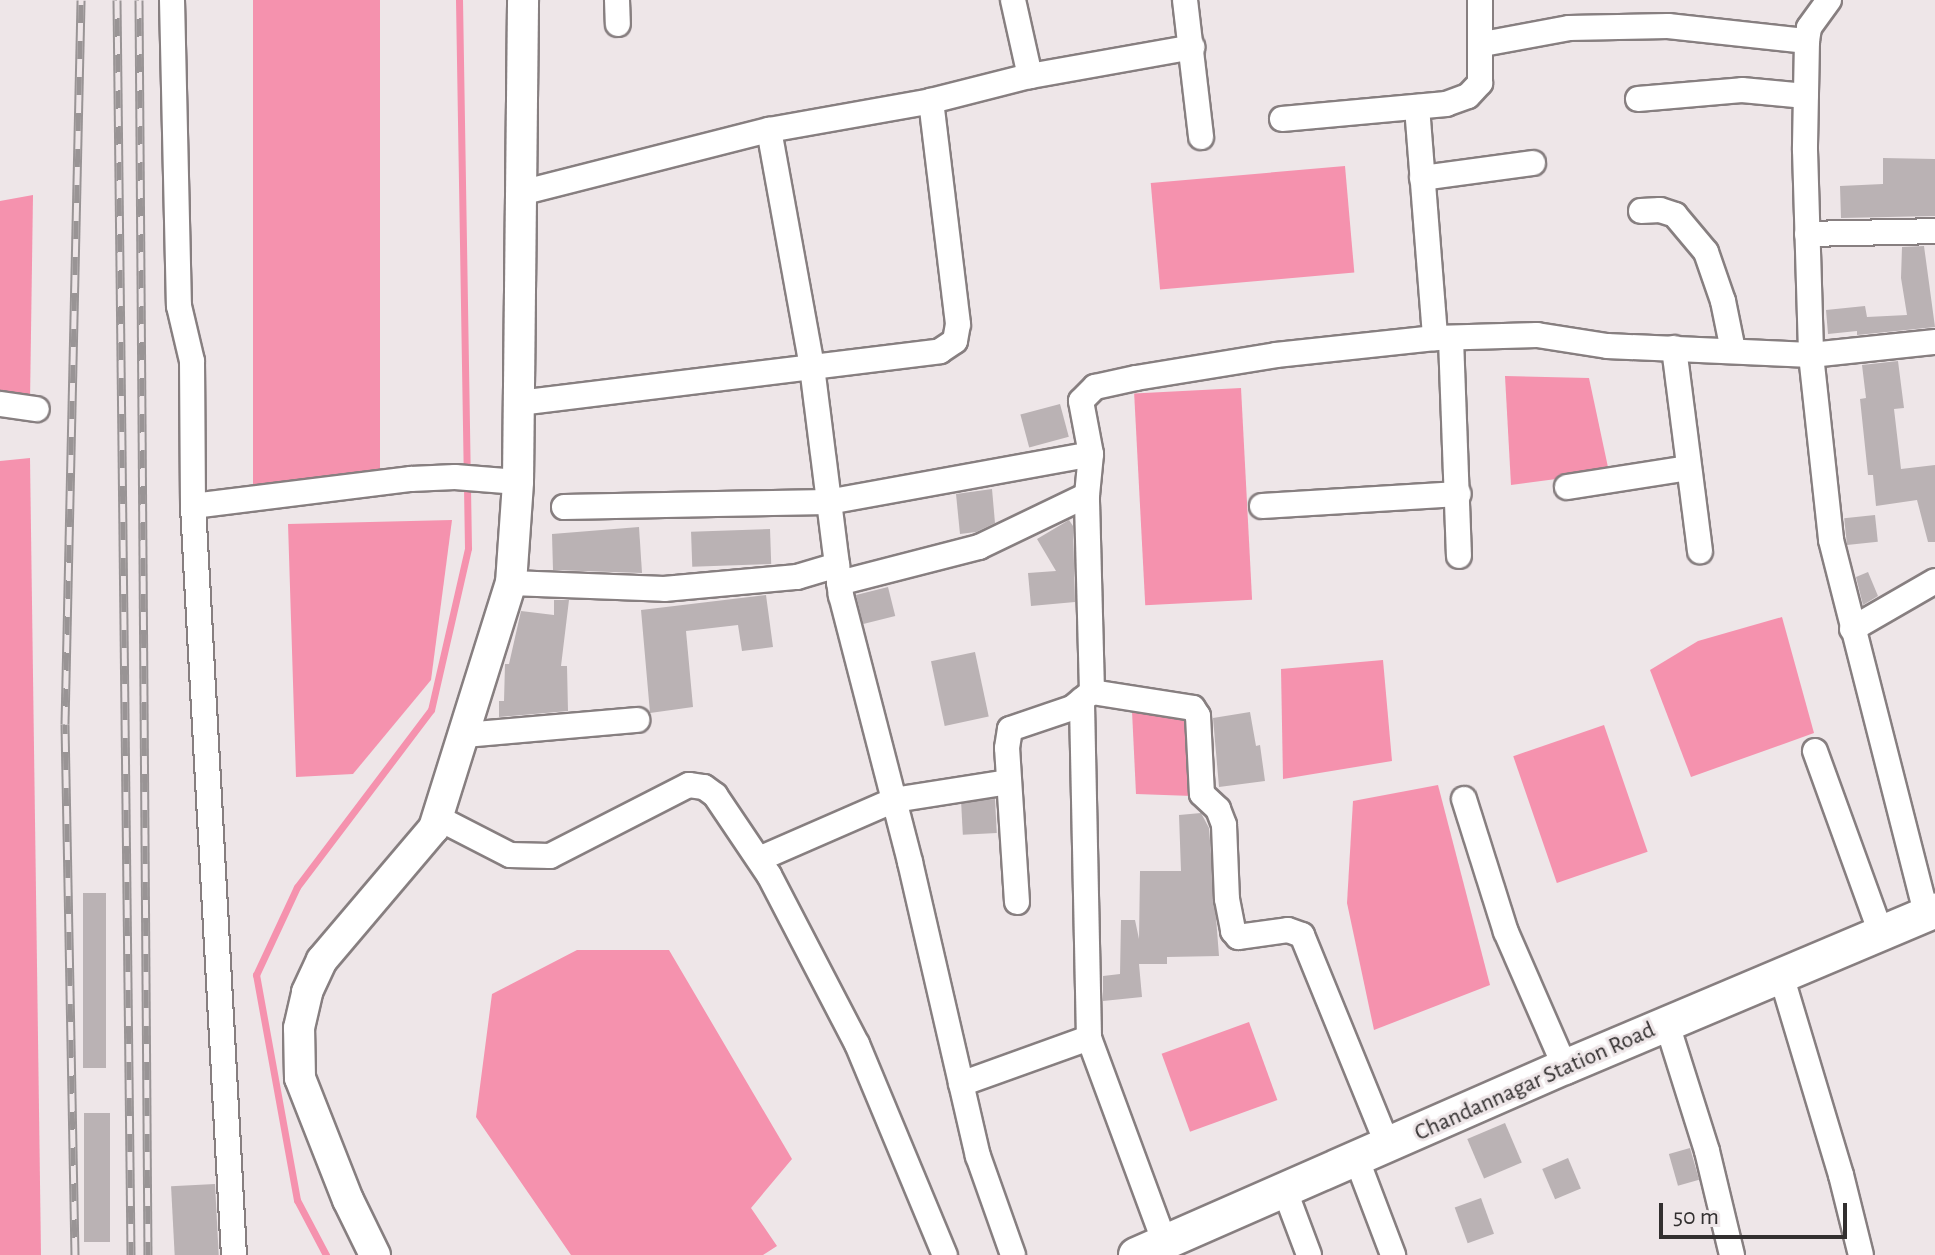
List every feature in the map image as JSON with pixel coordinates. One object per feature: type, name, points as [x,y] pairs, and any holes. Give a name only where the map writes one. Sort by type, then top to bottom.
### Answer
[{"type":"main road","name":"Chandannagar Station Road","points":[[1170,1247],[1285,1191],[1565,1067],[1930,913]]},
{"type":"street","points":[[172,0],[179,306],[192,361],[193,506],[234,1255]]},
{"type":"street","points":[[375,1255],[348,1200],[300,1078],[299,1028],[307,992],[322,960],[434,828],[511,583],[518,482],[523,0]]},
{"type":"street","points":[[1013,0],[1030,76]]},
{"type":"street","points":[[1185,0],[1201,137]]},
{"type":"street","points":[[1282,119],[1446,104],[1468,96],[1480,83],[1483,44],[1480,0]]},
{"type":"street","points":[[1827,1],[1809,28],[1807,41],[1807,234],[1811,355],[1831,540],[1852,629],[1930,913]]},
{"type":"street","points":[[1483,44],[1569,28],[1668,26],[1807,41]]},
{"type":"street","points":[[521,193],[769,130],[931,101],[1030,76],[1192,47]]},
{"type":"street","points":[[1638,99],[1742,90],[1806,96]]},
{"type":"street","points":[[519,403],[940,351],[955,341],[958,324],[931,101]]},
{"type":"street","points":[[1417,107],[1422,178],[1459,494],[1459,556]]},
{"type":"street","points":[[769,130],[812,367],[838,574],[978,1156],[1013,1255]]},
{"type":"street","points":[[1422,178],[1533,163]]},
{"type":"street","points":[[1641,211],[1660,210],[1675,215],[1706,252],[1723,301],[1733,350]]},
{"type":"street","points":[[1807,234],[1935,231]]},
{"type":"street","points":[[1170,1247],[1089,1038],[1087,495],[1091,454],[1081,401],[1095,387],[1276,355],[1443,339],[1537,335],[1607,346],[1811,355],[1935,342]]},
{"type":"street","points":[[1674,348],[1700,551]]},
{"type":"street","points":[[0,404],[37,409]]},
{"type":"street","points":[[564,507],[828,502],[1091,454]]},
{"type":"street","points":[[1567,487],[1689,468]]},
{"type":"street","points":[[193,506],[455,477],[518,482]]},
{"type":"street","points":[[1262,506],[1459,494]]},
{"type":"street","points":[[511,583],[664,589],[838,574],[979,547],[1087,495]]},
{"type":"street","points":[[1852,629],[1935,581]]},
{"type":"street","points":[[1017,902],[1007,748],[1010,729],[1072,708],[1087,696],[1193,708],[1198,716],[1202,794],[1218,809],[1224,825],[1227,899],[1233,931],[1238,937],[1288,930],[1302,935],[1372,1153],[1393,1255]]},
{"type":"street","points":[[465,735],[637,720]]},
{"type":"street","points":[[1815,751],[1881,933]]},
{"type":"street","points":[[759,859],[894,800],[1009,782]]},
{"type":"street","points":[[438,818],[510,855],[550,856],[689,785],[704,787],[715,795],[759,859],[857,1044],[945,1255]]},
{"type":"street","points":[[1464,799],[1506,932],[1565,1067]]},
{"type":"street","points":[[1781,975],[1841,1175],[1861,1255]]},
{"type":"street","points":[[1667,1024],[1707,1151],[1732,1255]]},
{"type":"street","points":[[961,1084],[1089,1038]]},
{"type":"street","points":[[1285,1191],[1309,1255]]},
{"type":"shaded area","points":[[253,0],[380,0],[380,485],[253,485]]},
{"type":"shaded area","points":[[1345,166],[1354,273],[1160,290],[1151,183]]},
{"type":"shaded area","points":[[33,195],[30,402],[0,396],[0,201]]},
{"type":"shaded area","points":[[1505,376],[1589,378],[1609,472],[1511,485]]},
{"type":"shaded area","points":[[1241,388],[1252,600],[1145,605],[1134,394]]},
{"type":"shaded area","points":[[30,458],[41,1255],[0,1255],[0,461]]},
{"type":"shaded area","points":[[452,520],[431,680],[353,774],[296,777],[288,524]]},
{"type":"shaded area","points":[[1782,617],[1814,733],[1691,777],[1650,670],[1698,641]]},
{"type":"shaded area","points":[[1383,660],[1392,761],[1283,779],[1281,669]]},
{"type":"shaded area","points":[[1132,711],[1192,716],[1192,796],[1136,794]]},
{"type":"shaded area","points":[[1604,725],[1648,852],[1557,883],[1513,756]]},
{"type":"shaded area","points":[[1438,785],[1490,985],[1374,1030],[1347,903],[1353,801]]},
{"type":"shaded area","points":[[577,950],[669,950],[792,1159],[751,1208],[777,1246],[763,1255],[571,1255],[476,1117],[492,994]]},
{"type":"shaded area","points":[[1249,1022],[1277,1100],[1190,1132],[1162,1054]]},
{"type":"building","points":[[1883,158],[1935,159],[1935,216],[1841,218],[1840,186],[1883,184]]},
{"type":"building","points":[[1924,246],[1935,327],[1857,335],[1857,331],[1828,334],[1826,310],[1865,306],[1867,317],[1907,315],[1901,278],[1902,247]]},
{"type":"building","points":[[1898,361],[1904,408],[1894,409],[1901,469],[1935,465],[1935,542],[1928,542],[1917,500],[1876,506],[1873,475],[1868,475],[1860,399],[1866,398],[1862,365]]},
{"type":"building","points":[[1060,404],[1069,437],[1029,447],[1020,415]]},
{"type":"building","points":[[992,489],[995,523],[976,532],[960,534],[956,494]]},
{"type":"building","points":[[1875,515],[1878,542],[1847,545],[1844,518]]},
{"type":"building","points":[[1069,520],[1073,526],[1075,602],[1031,606],[1028,573],[1056,571],[1037,539]]},
{"type":"building","points":[[639,527],[642,573],[553,570],[552,534]]},
{"type":"building","points":[[770,529],[771,564],[692,567],[691,532]]},
{"type":"building","points":[[1868,572],[1878,596],[1863,605],[1856,577]]},
{"type":"building","points":[[888,587],[895,616],[863,624],[856,595]]},
{"type":"building","points":[[766,595],[773,647],[742,651],[738,625],[686,631],[693,707],[650,713],[641,610]]},
{"type":"building","points":[[554,600],[569,600],[561,666],[567,666],[568,711],[499,717],[499,701],[504,701],[505,664],[509,664],[521,611],[554,615]]},
{"type":"building","points":[[975,652],[989,717],[945,726],[931,661]]},
{"type":"building","points":[[1250,712],[1256,746],[1260,745],[1265,781],[1219,787],[1213,718]]},
{"type":"building","points":[[995,799],[997,833],[963,835],[961,801]]},
{"type":"building","points":[[1201,813],[1209,828],[1219,956],[1167,957],[1167,964],[1139,964],[1142,997],[1103,1001],[1103,976],[1120,974],[1121,920],[1135,920],[1139,939],[1140,871],[1181,871],[1179,815]]},
{"type":"building","points":[[83,893],[106,893],[106,1068],[83,1068]]},
{"type":"building","points":[[84,1113],[110,1113],[110,1242],[84,1242]]},
{"type":"building","points":[[1505,1123],[1522,1163],[1484,1179],[1467,1139]]},
{"type":"building","points":[[1690,1148],[1699,1180],[1678,1186],[1669,1154]]},
{"type":"building","points":[[1568,1158],[1581,1188],[1555,1199],[1542,1169]]},
{"type":"building","points":[[215,1184],[219,1255],[175,1255],[171,1186]]},
{"type":"building","points":[[1481,1198],[1494,1234],[1468,1243],[1455,1208]]},
{"type":"waterway","points":[[326,1255],[297,1200],[256,975],[297,887],[431,710],[468,548],[459,0]]},
{"type":"railway","points":[[75,1255],[65,724],[81,0]]},
{"type":"railway","points":[[117,0],[131,1255]]},
{"type":"railway","points":[[139,0],[148,1255]]}]
